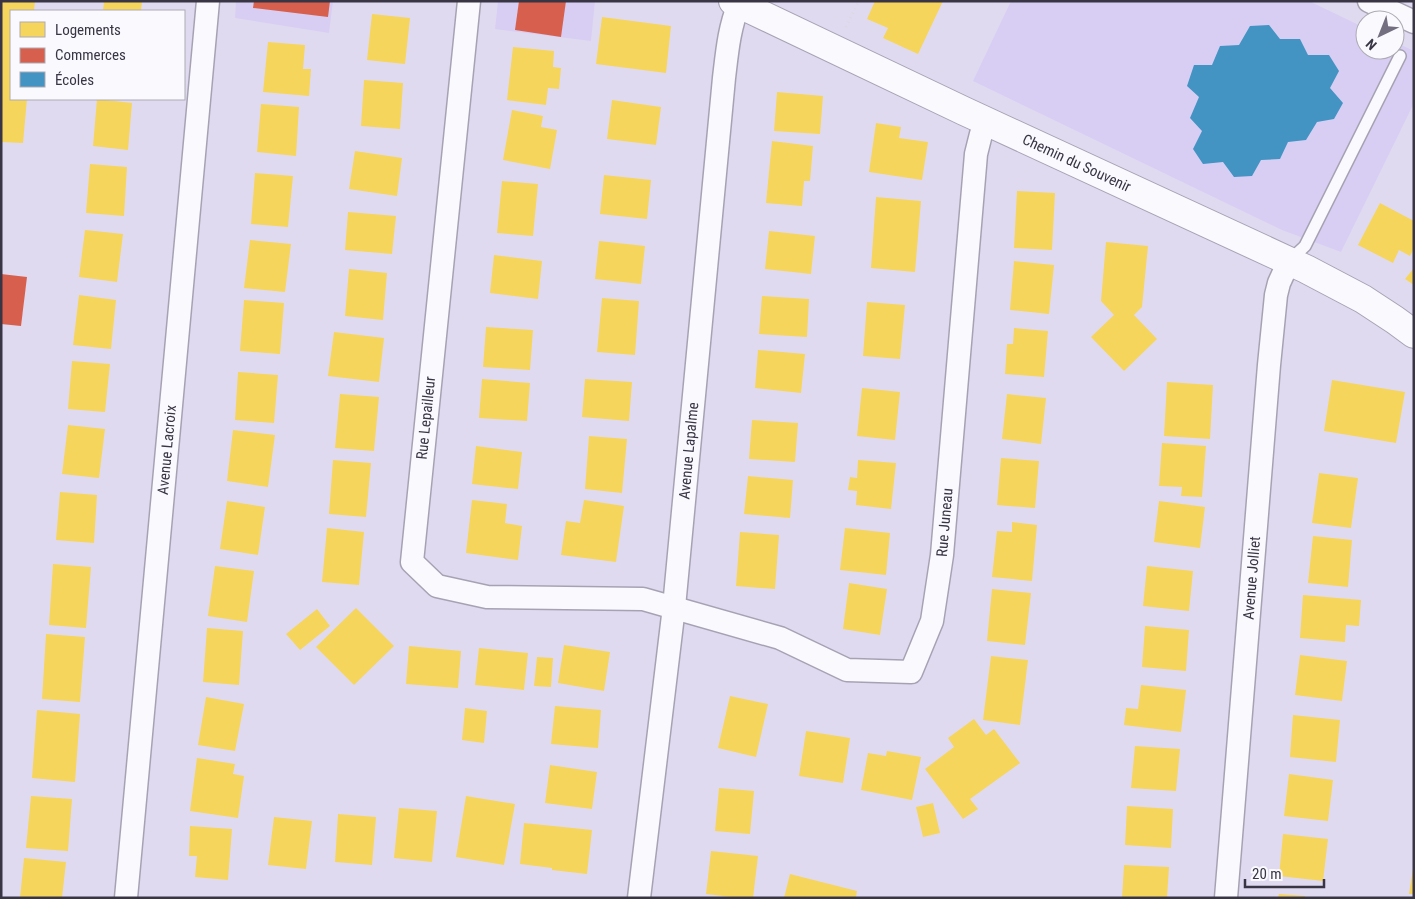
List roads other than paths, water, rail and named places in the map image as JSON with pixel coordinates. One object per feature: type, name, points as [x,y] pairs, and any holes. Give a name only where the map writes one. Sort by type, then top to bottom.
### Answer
[{"type":"street","name":"Avenue Lacroix","points":[[126,898],[208,1]]},
{"type":"street","name":"Rue Lepailleur","points":[[469,1],[412,562],[437,586],[487,597],[643,599],[674,607]]},
{"type":"street","points":[[1369,1],[1414,22]]},
{"type":"street","name":"Avenue Lapalme","points":[[639,898],[674,607],[728,40],[736,3]]},
{"type":"street","name":"Chemin du Souvenir","points":[[736,3],[1337,284],[1363,299],[1414,334]]},
{"type":"street","name":"Rue Juneau","points":[[674,607],[780,638],[847,670],[911,672],[932,621],[942,555],[976,154],[981,134],[987,121]]},
{"type":"street","name":"Avenue Jolliet","points":[[1226,898],[1269,365],[1276,295],[1282,275],[1289,261]]},
{"type":"lane","points":[[1289,261],[1305,246],[1398,60]]}]
